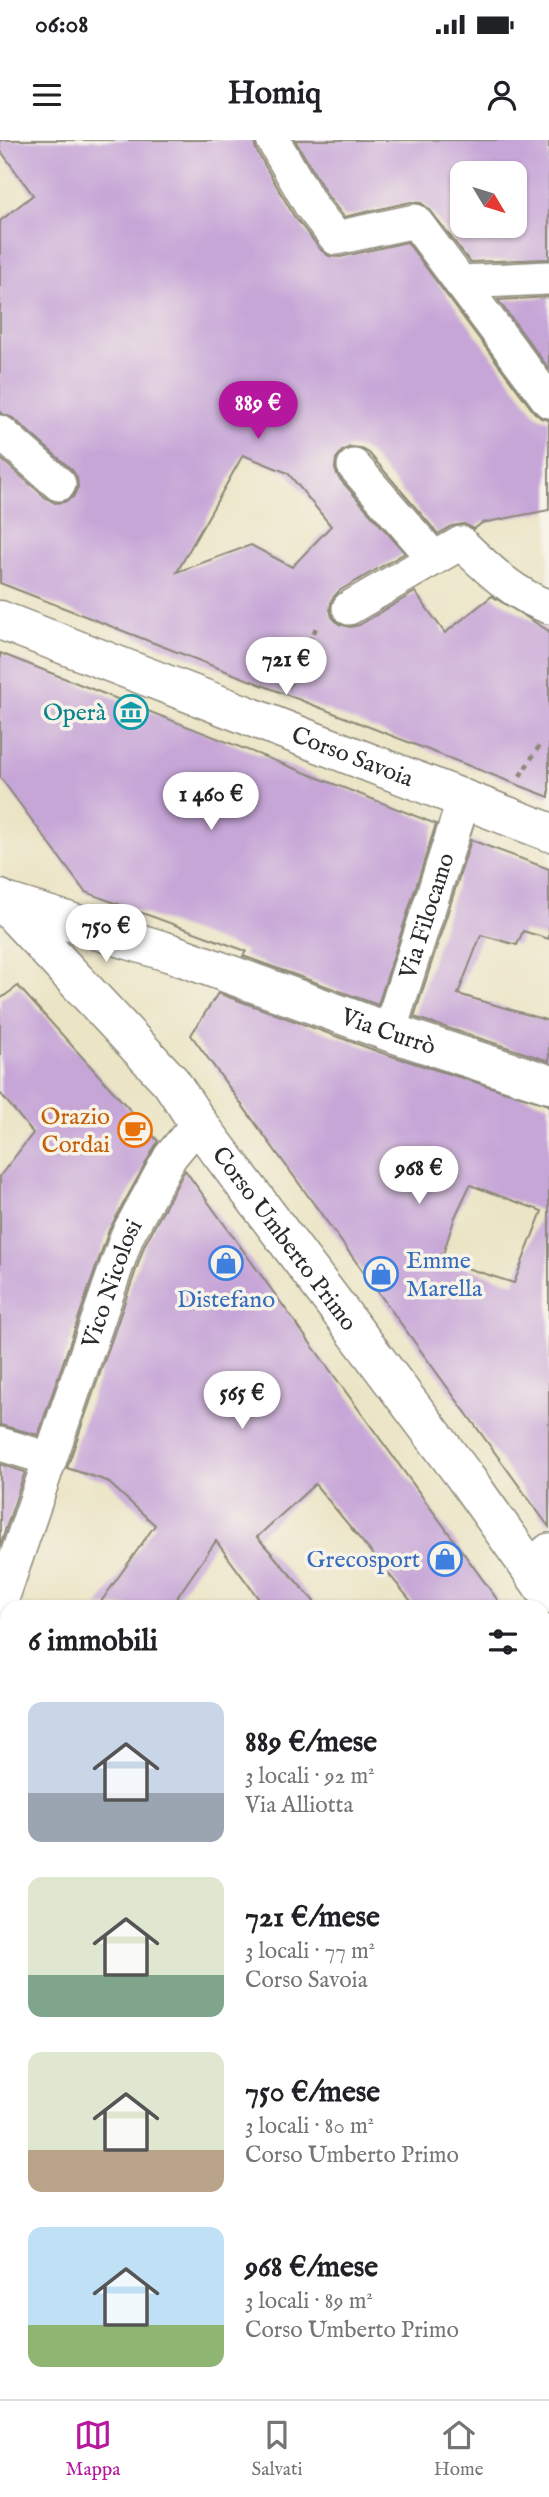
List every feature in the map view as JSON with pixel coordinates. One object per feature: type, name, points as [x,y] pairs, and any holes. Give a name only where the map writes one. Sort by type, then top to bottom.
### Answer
[{"type":"street","points":[[273,140],[311,206],[336,238],[415,221],[549,401]]},
{"type":"street","points":[[460,282],[549,278]]},
{"type":"street","points":[[0,432],[59,484]]},
{"type":"street","points":[[354,466],[435,558]]},
{"type":"street","points":[[349,608],[461,543],[496,577],[528,600],[549,607]]},
{"type":"street","name":"Corso Savoia","points":[[0,621],[549,832]]},
{"type":"street","name":"Via Filocamo","points":[[389,1032],[464,799]]},
{"type":"street","name":"Via Currò","points":[[1,900],[171,953],[389,1032],[549,1084]]},
{"type":"street","name":"Corso Umberto Primo","points":[[1,900],[171,1082],[198,1123],[543,1570]]},
{"type":"street","name":"Vico Nicolosi","points":[[2,1600],[127,1236],[170,1157],[198,1123]]},
{"type":"street","points":[[0,1444],[50,1459]]},
{"type":"path","points":[[271,723],[317,626],[349,608]]},
{"type":"building","points":[[0,140],[254,140],[256,150],[294,216],[329,256],[340,257],[407,242],[534,412],[549,420],[549,510],[482,523],[474,529],[464,524],[452,526],[438,534],[369,453],[350,447],[342,451],[336,459],[335,469],[339,478],[405,553],[339,591],[332,599],[332,617],[339,624],[350,627],[359,625],[415,592],[445,633],[492,596],[549,631],[549,797],[0,583],[0,458],[55,503],[73,497],[78,487],[77,477],[72,470],[13,418],[0,413],[0,221],[33,195],[0,150]],"holes":[[[243,455],[288,473],[331,526],[292,567],[251,545],[177,572]]]},
{"type":"building","points":[[295,140],[549,140],[549,259],[470,262],[452,238],[527,238],[527,161],[450,161],[450,236],[430,210],[421,203],[411,202],[344,217],[327,195]]},
{"type":"building","points":[[549,297],[549,369],[498,300]]},
{"type":"building","points":[[0,653],[436,824],[378,1005],[243,956],[246,951],[85,892],[0,777]]},
{"type":"building","points":[[471,840],[549,869],[549,939],[523,931],[517,945],[481,935],[458,994],[549,1021],[549,1061],[414,1017]]},
{"type":"building","points":[[18,986],[158,1141],[109,1230],[38,1435],[0,1425],[0,1176],[33,1133],[0,1093],[0,999]]},
{"type":"building","points":[[218,993],[382,1053],[549,1105],[549,1527],[191,1035]],"holes":[[[470,1185],[542,1211],[514,1283],[441,1260],[455,1217]]]},
{"type":"building","points":[[185,1170],[498,1600],[410,1600],[315,1484],[257,1537],[313,1600],[260,1600],[216,1541],[175,1600],[102,1600],[155,1525],[107,1481],[67,1468],[145,1244]]},
{"type":"building","points":[[0,1464],[25,1472],[0,1546]]},
{"type":"place","name":"Operà","points":[[131,712]]},
{"type":"place","name":"Orazio Cordai","points":[[135,1130]]},
{"type":"place","name":"Distefano","points":[[226,1263]]},
{"type":"place","name":"Emme Marella","points":[[381,1274]]},
{"type":"place","name":"Grecosport","points":[[445,1559]]}]
